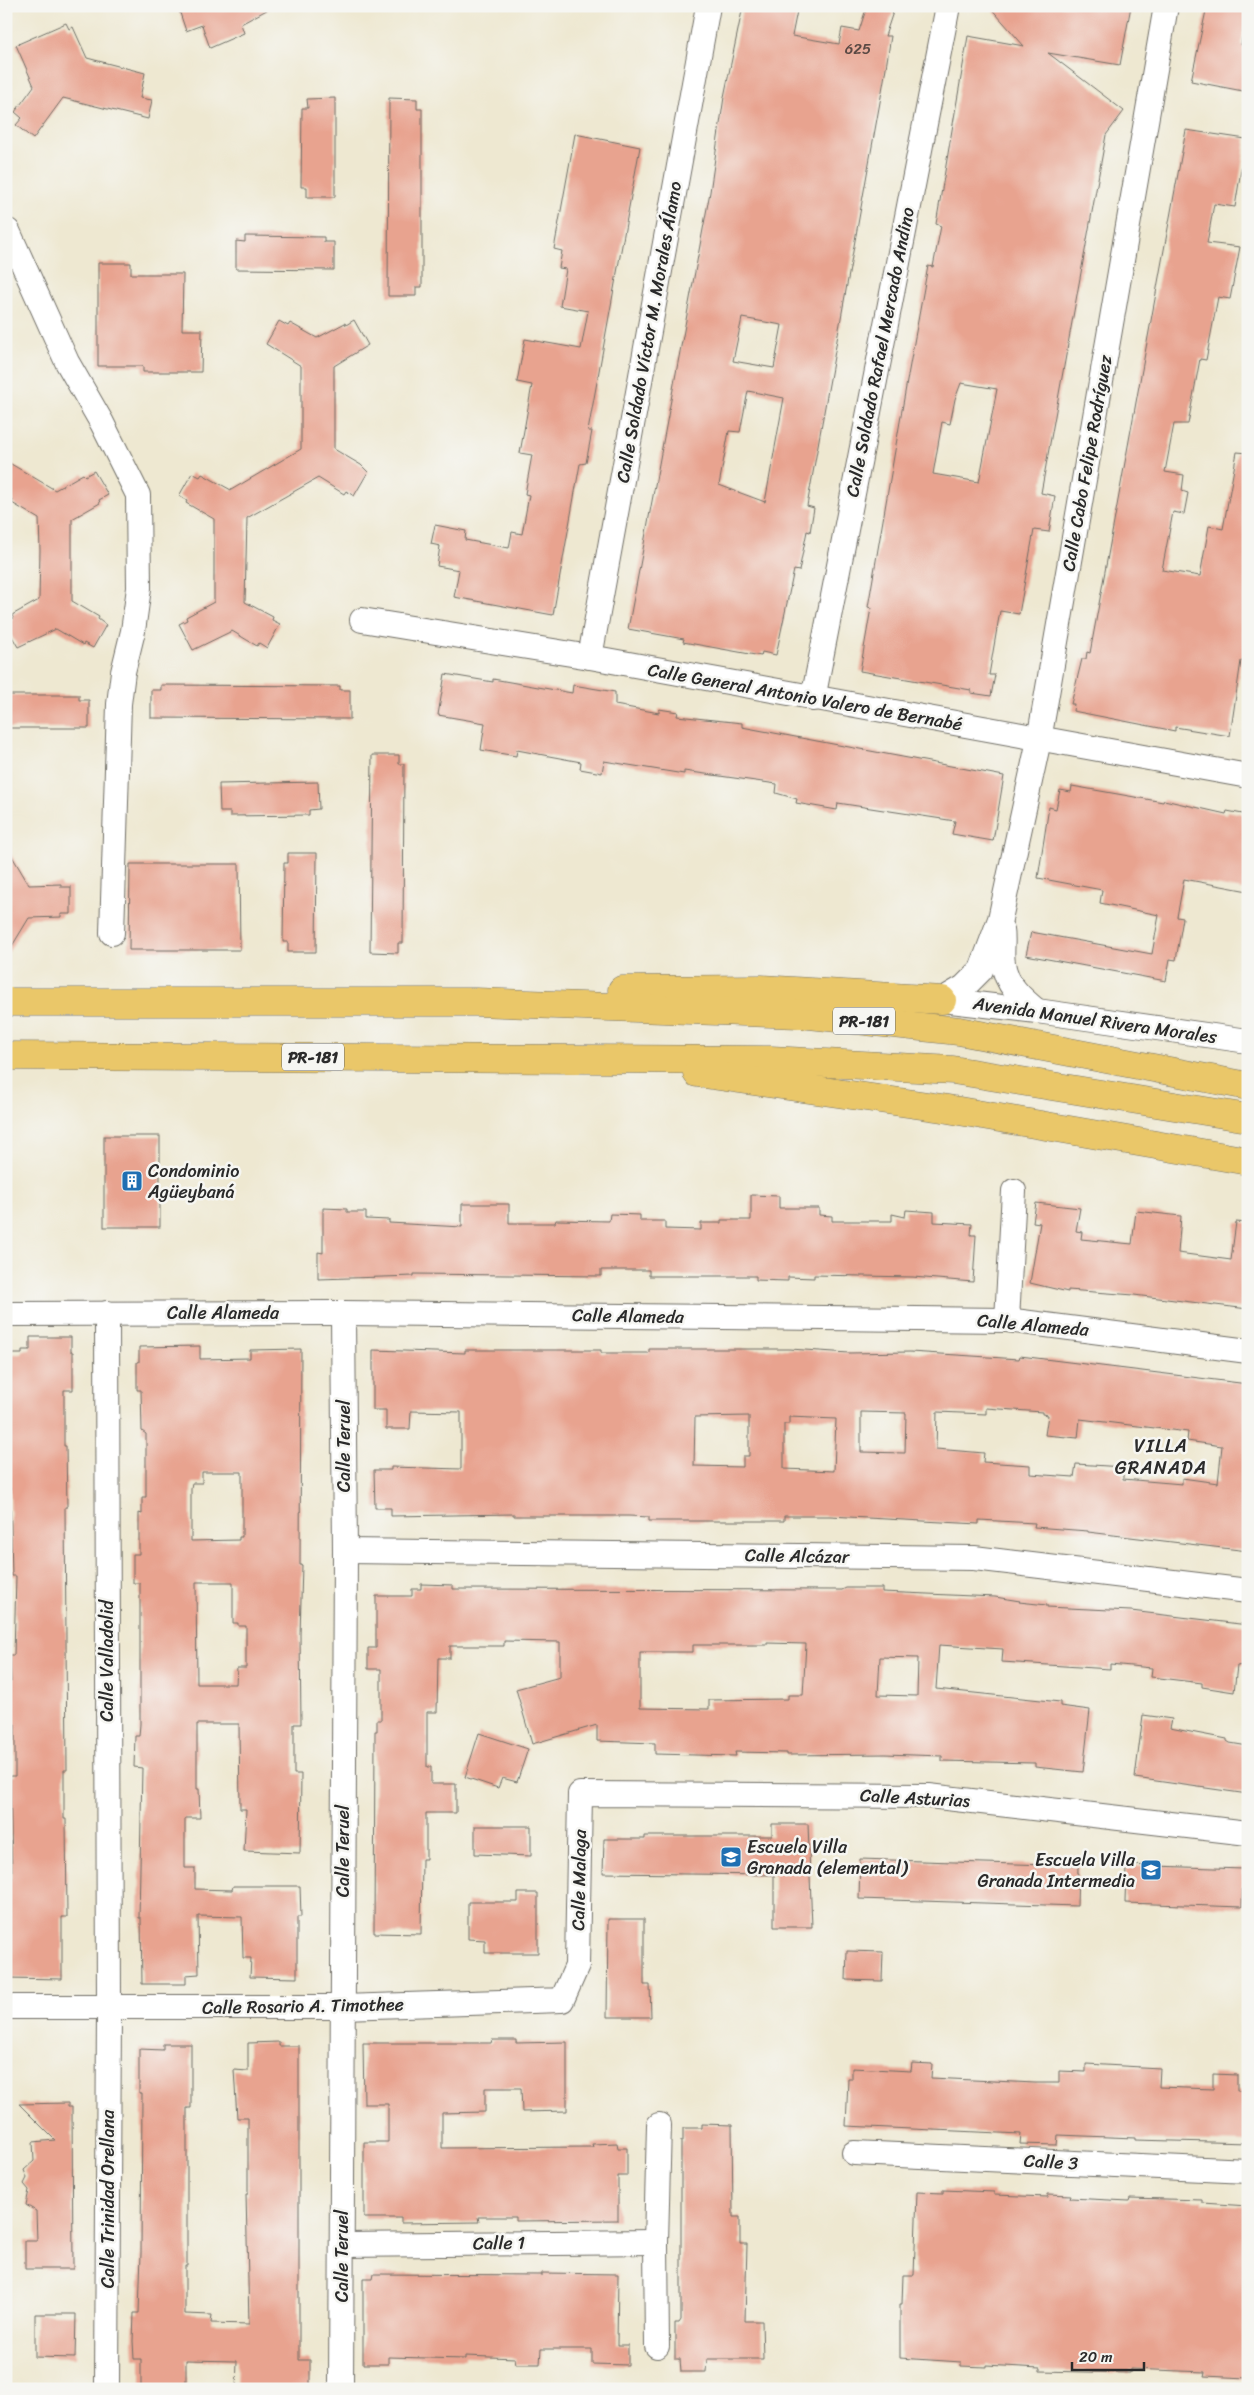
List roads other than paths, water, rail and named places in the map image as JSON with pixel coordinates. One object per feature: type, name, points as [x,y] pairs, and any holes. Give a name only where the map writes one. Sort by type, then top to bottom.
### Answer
[{"type":"highway","points":[[476,1002],[588,990],[761,989],[942,1000]]},
{"type":"highway","name":"PR-181","points":[[6,1002],[476,1002],[800,1014],[959,1031],[1248,1086]]},
{"type":"highway","name":"PR-181","points":[[6,1056],[771,1060],[953,1070],[1248,1118]]},
{"type":"highway","points":[[619,1058],[730,1078],[942,1108],[1248,1161]]},
{"type":"street","name":"Calle Soldado Víctor M. Morales Álamo","points":[[590,657],[708,6]]},
{"type":"street","name":"Calle Soldado Rafael Mercado Andino","points":[[813,699],[948,6]]},
{"type":"street","name":"Calle Cabo Felipe Rodríguez","points":[[1000,919],[1039,740],[1166,6]]},
{"type":"street","points":[[8,231],[67,362],[102,424],[138,495],[139,588],[119,704],[112,933]]},
{"type":"street","name":"Calle General Antonio Valero de Bernabé","points":[[362,620],[590,657],[1039,740],[1248,776]]},
{"type":"street","points":[[942,1000],[964,987],[981,970],[1000,919]]},
{"type":"street","points":[[1000,919],[1006,974],[1012,986],[1021,997],[1037,1011]]},
{"type":"street","name":"Avenida Manuel Rivera Morales","points":[[942,1000],[1037,1011],[1248,1041]]},
{"type":"street","points":[[1007,1320],[1014,1191]]},
{"type":"street","name":"Calle Valladolid","points":[[107,1313],[109,2008]]},
{"type":"street","name":"Calle Alameda","points":[[6,1314],[343,1313],[1007,1320],[1248,1350]]},
{"type":"street","name":"Calle Teruel","points":[[341,2389],[345,1551],[343,1313]]},
{"type":"street","name":"Calle Alcázar","points":[[345,1551],[974,1558],[1248,1591]]},
{"type":"street","name":"Calle Asturias","points":[[580,1794],[929,1796],[1248,1833]]},
{"type":"street","name":"Calle Malaga","points":[[577,1966],[580,1794]]},
{"type":"street","name":"Calle Rosario A. Timothee","points":[[6,2008],[342,2007],[562,2000],[577,1966]]},
{"type":"street","name":"Calle Trinidad Orellana","points":[[107,2389],[109,2008]]},
{"type":"street","points":[[657,2346],[656,2242],[659,2125]]},
{"type":"street","name":"Calle 3","points":[[854,2154],[1248,2171]]},
{"type":"street","name":"Calle 1","points":[[342,2245],[656,2242]]},
{"type":"place","name":"Condominio Agüeybaná","points":[[132,1181]]},
{"type":"place","name":"Escuela Villa Granada (elemental)","points":[[731,1857]]},
{"type":"place","name":"Escuela Villa Granada Intermedia","points":[[1151,1870]]},
{"type":"district","name":"VILLA GRANADA","points":[[1161,1456]]}]
